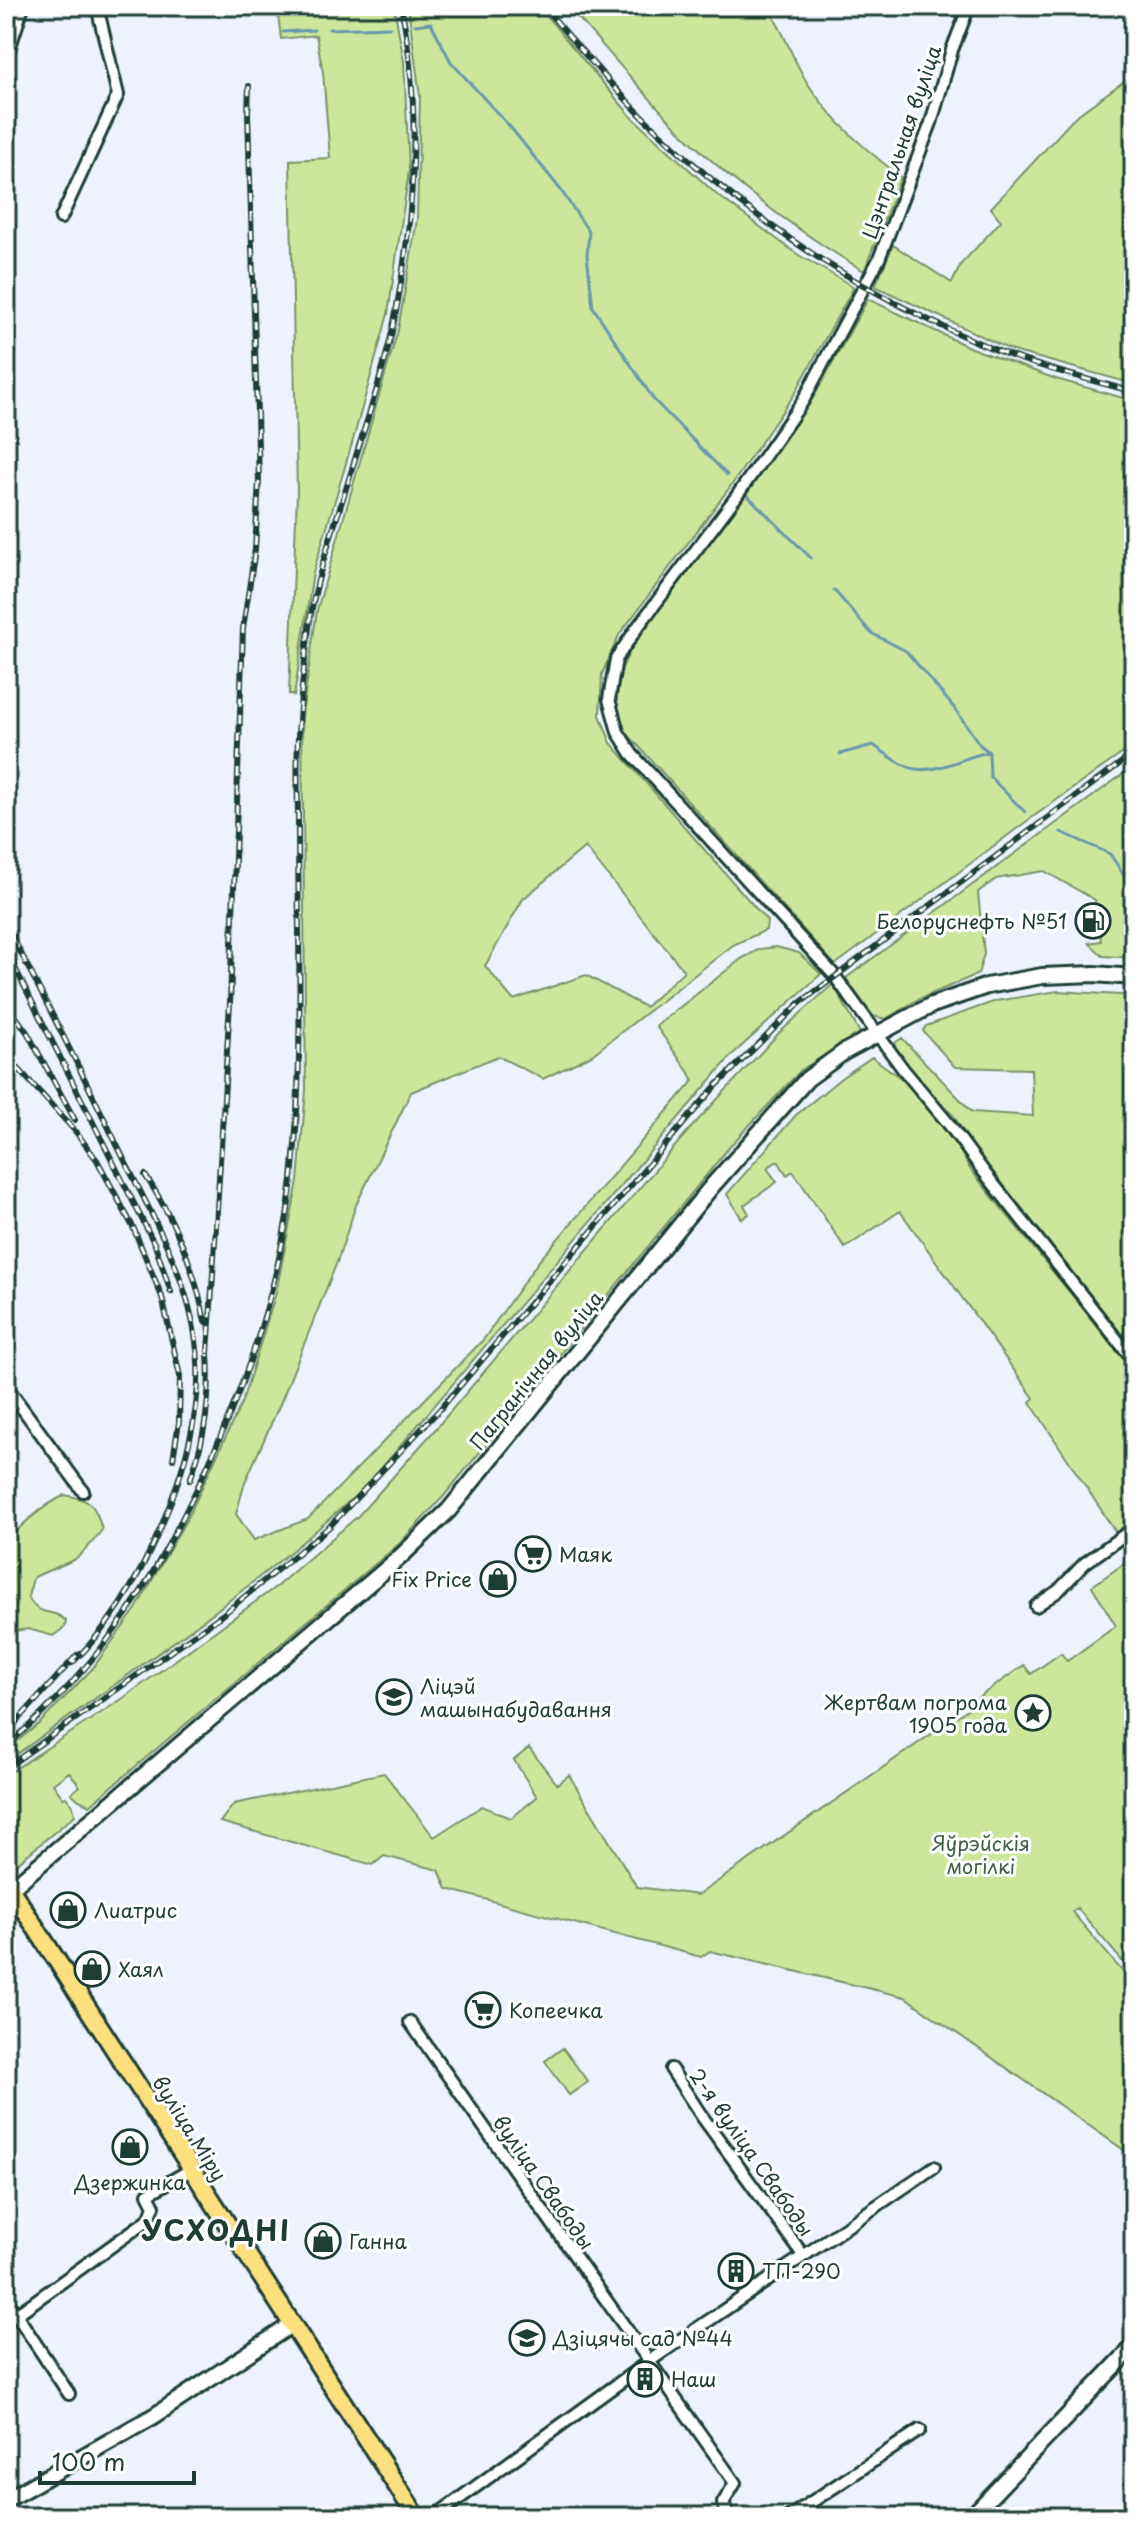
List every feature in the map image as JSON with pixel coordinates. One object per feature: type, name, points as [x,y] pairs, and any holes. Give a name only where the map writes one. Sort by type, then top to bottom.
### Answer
[{"type":"main road","name":"вуліца Міру","points":[[7,1888],[417,2517]]},
{"type":"street","points":[[6,59],[23,6]]},
{"type":"street","points":[[61,218],[118,95],[97,6]]},
{"type":"street","name":"Цэнтральная вуліца","points":[[969,6],[926,136],[879,259],[803,401],[616,659],[609,699],[618,732],[632,754],[826,966],[1134,1361]]},
{"type":"street","name":"Пагранічная вуліца","points":[[7,1888],[420,1538],[449,1510],[692,1210],[807,1079],[844,1052],[932,1005],[987,986],[1042,976],[1094,974],[1134,977]]},
{"type":"street","points":[[6,1386],[83,1491]]},
{"type":"street","points":[[1036,1606],[1058,1591],[1085,1563],[1134,1528]]},
{"type":"street","name":"вуліца Свабоды","points":[[410,2022],[735,2483],[723,2503],[729,2517]]},
{"type":"street","name":"2-я вуліца Свабоды","points":[[671,2069],[803,2255]]},
{"type":"street","points":[[434,2517],[648,2362],[934,2167]]},
{"type":"street","points":[[16,2315],[149,2219],[154,2206],[148,2194],[192,2169]]},
{"type":"street","points":[[6,2299],[69,2394]]},
{"type":"street","points":[[6,2500],[154,2416],[291,2325]]},
{"type":"street","points":[[971,2517],[1134,2346]]},
{"type":"street","points":[[789,2517],[920,2430]]},
{"type":"green space","points":[[277,6],[394,6],[404,62],[409,171],[388,314],[313,573],[294,696],[289,694],[297,493],[290,160],[330,158],[323,72],[316,35],[281,39]]},
{"type":"green space","points":[[408,6],[538,6],[630,115],[716,194],[797,254],[854,287],[795,393],[733,483],[619,635],[602,674],[600,715],[611,743],[767,921],[766,930],[733,945],[592,1055],[543,1079],[498,1056],[411,1092],[356,1205],[337,1262],[245,1482],[236,1514],[254,1540],[308,1519],[483,1340],[538,1262],[694,1080],[656,1026],[741,959],[760,949],[776,947],[799,953],[821,974],[732,1055],[368,1484],[237,1594],[6,1762],[6,1750],[40,1723],[92,1669],[136,1609],[190,1513],[242,1402],[276,1293],[298,1181],[306,1090],[302,715],[317,610],[398,330],[417,220],[420,96]],"holes":[[[585,847],[684,971],[645,1007],[586,975],[513,1000],[485,966],[523,899]]]},
{"type":"green space","points":[[568,6],[767,6],[802,74],[828,111],[901,177],[864,271],[769,208],[704,154]]},
{"type":"green space","points":[[1134,74],[1134,384],[1013,351],[875,286],[893,245],[952,283],[961,264],[1001,221],[991,208],[1076,116]]},
{"type":"green space","points":[[868,299],[971,348],[1056,379],[1134,401],[1134,745],[835,965],[625,731],[616,701],[622,668],[635,640],[731,515],[816,393]]},
{"type":"green space","points":[[1134,766],[1134,958],[1103,956],[1089,943],[1101,941],[1095,900],[1044,871],[996,879],[978,892],[984,954],[978,974],[917,1000],[886,1019],[872,1016],[846,978]]},
{"type":"green space","points":[[833,984],[860,1033],[801,1070],[731,1145],[444,1496],[399,1544],[90,1805],[71,1793],[80,1786],[69,1772],[53,1784],[73,1806],[75,1815],[15,1865],[6,1855],[6,1775],[122,1699],[277,1586],[358,1516],[688,1131],[778,1034]]},
{"type":"green space","points":[[1058,991],[1134,996],[1134,1355],[984,1166],[954,1116],[905,1065],[892,1045],[902,1038],[972,1112],[1033,1116],[1031,1069],[955,1067],[923,1031],[926,1026],[996,1001]]},
{"type":"green space","points":[[872,1057],[902,1079],[947,1126],[970,1169],[1134,1372],[1134,1522],[1117,1534],[1030,1402],[1034,1398],[900,1211],[845,1248],[793,1171],[787,1175],[778,1161],[767,1168],[777,1182],[744,1205],[749,1214],[742,1219],[727,1194],[796,1115]]},
{"type":"green space","points":[[65,1495],[87,1501],[97,1514],[102,1530],[75,1559],[33,1578],[28,1597],[41,1611],[56,1614],[66,1621],[65,1627],[53,1636],[28,1629],[6,1632],[6,1541],[34,1515]]},
{"type":"green space","name":"Яўрэйскія могілкі","points":[[1134,1557],[1134,1975],[1077,1908],[1072,1912],[1134,1985],[1134,2157],[905,1997],[710,1951],[701,1957],[447,1889],[439,1870],[384,1856],[373,1865],[220,1822],[234,1804],[384,1773],[434,1837],[482,1806],[511,1818],[537,1797],[514,1760],[529,1748],[557,1784],[569,1775],[637,1887],[698,1895],[972,1706],[973,1701],[1024,1665],[1031,1674],[1061,1653],[1067,1661],[1116,1626],[1092,1586]]},
{"type":"green space","points":[[563,2048],[588,2082],[569,2095],[545,2061]]},
{"type":"waterway","points":[[415,25],[431,23],[451,62],[511,128],[560,189],[589,232],[587,255],[593,307],[654,400],[727,475]]},
{"type":"waterway","points":[[329,29],[390,27]]},
{"type":"waterway","points":[[283,32],[314,30]]},
{"type":"waterway","points":[[748,496],[811,558]]},
{"type":"waterway","points":[[834,590],[871,633],[906,651],[955,709],[980,745],[989,752],[990,777],[1025,812]]},
{"type":"waterway","points":[[840,754],[873,745],[906,766],[926,769],[989,752]]},
{"type":"waterway","points":[[1061,832],[1110,854],[1134,891]]},
{"type":"railway","points":[[6,1746],[73,1682],[101,1648],[127,1613],[172,1539],[212,1456],[243,1381],[278,1265],[291,1186],[299,1065],[297,759],[301,696],[318,582],[384,363],[406,247],[414,126],[408,46],[401,6]]},
{"type":"railway","points":[[543,6],[621,94],[688,159],[772,226],[816,256],[908,310],[956,333],[1022,360],[1134,392]]},
{"type":"railway","points":[[208,1353],[230,1003],[243,628],[255,549],[259,481],[249,86]]},
{"type":"railway","points":[[6,1768],[226,1612],[329,1527],[441,1408],[713,1089],[800,1003],[1134,753]]},
{"type":"railway","points":[[6,924],[169,1250],[188,1305],[198,1362],[193,1425],[161,1527],[123,1600],[72,1663]]},
{"type":"railway","points":[[6,950],[155,1245],[171,1292]]},
{"type":"railway","points":[[6,1003],[27,1032],[75,1120]]},
{"type":"railway","points":[[6,1055],[97,1160],[133,1227],[162,1297],[180,1376],[179,1422],[173,1459]]},
{"type":"railway","points":[[145,1175],[166,1210],[182,1246],[196,1283],[205,1322]]},
{"type":"railway","points":[[190,1480],[206,1418],[208,1354]]},
{"type":"railway","points":[[10,1729],[77,1655]]},
{"type":"place","name":"Белоруснефть №51","points":[[1093,921]]},
{"type":"place","name":"Маяк","points":[[533,1554]]},
{"type":"place","name":"Fix Price","points":[[498,1579]]},
{"type":"place","name":"Ліцэй машынабудавання","points":[[394,1697]]},
{"type":"place","name":"Жертвам погрома 1905 года","points":[[1033,1713]]},
{"type":"place","name":"Лиатрис","points":[[68,1910]]},
{"type":"place","name":"Хаял","points":[[92,1969]]},
{"type":"place","name":"Копеечка","points":[[483,2010]]},
{"type":"place","name":"Дзержинка","points":[[130,2147]]},
{"type":"place","name":"Ганна","points":[[323,2241]]},
{"type":"place","name":"ТП-290","points":[[736,2271]]},
{"type":"place","name":"Дзіцячы сад №44","points":[[527,2338]]},
{"type":"place","name":"Наш","points":[[645,2379]]},
{"type":"district","name":"УСХОДНІ","points":[[216,2229]]}]
